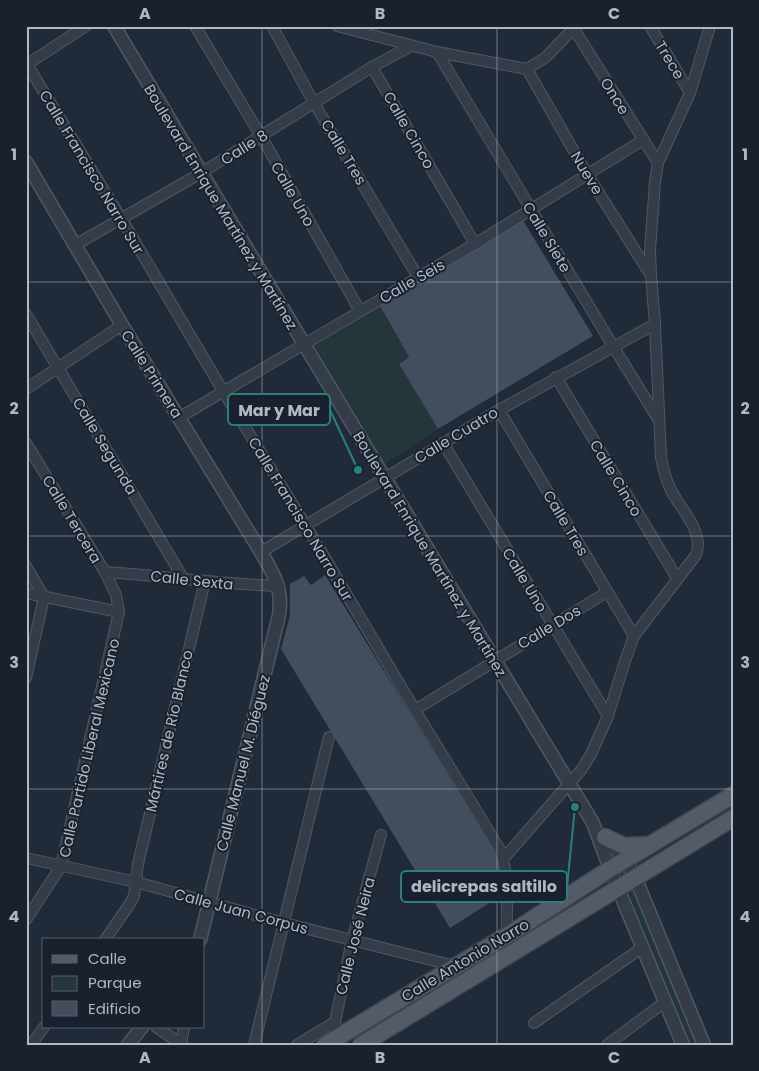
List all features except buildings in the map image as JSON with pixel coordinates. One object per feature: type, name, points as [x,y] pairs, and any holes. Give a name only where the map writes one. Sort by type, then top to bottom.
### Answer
[{"type":"main road","name":"Calle Antonio Narro","points":[[332,1035],[507,935],[610,869],[733,795]]},
{"type":"main road","name":"Calle Antonio Narro","points":[[361,1045],[733,818]]},
{"type":"main road","points":[[605,837],[624,846],[633,847],[652,844]]},
{"type":"street","points":[[26,64],[86,26]]},
{"type":"street","name":"Boulevard Enrique Martínez y Martínez","points":[[114,26],[593,823],[610,869],[683,1045]]},
{"type":"street","name":"Calle Uno","points":[[195,26],[261,136],[360,311]]},
{"type":"street","name":"Calle Tres","points":[[272,26],[314,102],[418,277]]},
{"type":"street","points":[[337,26],[437,52],[527,69],[546,57],[575,28]]},
{"type":"street","name":"Trece","points":[[650,26],[690,93]]},
{"type":"street","points":[[504,858],[582,769],[608,716],[634,636],[696,555],[698,541],[696,533],[670,488],[664,474],[661,457],[650,250],[658,163],[690,93],[710,26]]},
{"type":"street","name":"Once","points":[[575,28],[658,163]]},
{"type":"street","name":"Calle 8","points":[[76,245],[201,173],[314,102],[411,46]]},
{"type":"street","name":"Calle Siete","points":[[437,52],[612,346],[659,421]]},
{"type":"street","name":"Calle Francisco Narro Sur","points":[[26,64],[121,218],[223,392],[306,526],[504,858],[507,935]]},
{"type":"street","name":"Calle Cinco","points":[[372,67],[475,244]]},
{"type":"street","name":"Nueve","points":[[527,69],[587,174],[651,275]]},
{"type":"street","name":"Calle Seis","points":[[180,417],[475,244],[643,140]]},
{"type":"street","name":"Calle Primera","points":[[26,162],[122,326],[180,417],[261,552],[279,586]]},
{"type":"street","name":"Calle Segunda","points":[[26,314],[183,578]]},
{"type":"street","name":"Calle Cuatro","points":[[261,552],[556,377],[655,324]]},
{"type":"street","points":[[26,389],[122,326]]},
{"type":"street","name":"Calle Cinco","points":[[556,377],[677,578]]},
{"type":"street","name":"Calle Tres","points":[[500,410],[634,636]]},
{"type":"street","name":"Calle Tercera","points":[[26,443],[105,572],[116,595]]},
{"type":"street","name":"Calle Uno","points":[[444,443],[552,626],[608,716]]},
{"type":"street","points":[[26,566],[44,598],[26,678]]},
{"type":"street","name":"Calle Sexta","points":[[105,572],[233,584],[279,586]]},
{"type":"street","name":"Mártires de Río Blanco","points":[[106,938],[130,905],[134,896],[138,864],[204,581]]},
{"type":"street","name":"Calle Manuel M. Diéguez","points":[[200,938],[280,615],[279,586]]},
{"type":"street","name":"Calle Dos","points":[[414,710],[607,592]]},
{"type":"street","points":[[26,593],[119,612]]},
{"type":"street","name":"Calle Partido Liberal Mexicano","points":[[26,920],[61,866],[119,612],[116,595]]},
{"type":"street","points":[[254,1045],[329,737]]},
{"type":"street","name":"Boulevard Enrique Martínez y Martínez","points":[[593,823],[625,861],[635,877],[704,1045]]},
{"type":"street","name":"Calle José Neira","points":[[332,1035],[352,940],[381,835]]},
{"type":"street","name":"Calle Juan Corpus","points":[[26,858],[136,882],[208,903],[455,966]]},
{"type":"street","points":[[534,1024],[643,947]]},
{"type":"street","points":[[607,1045],[666,1001]]},
{"type":"street","points":[[31,1045],[43,1028]]},
{"type":"street","points":[[128,1045],[141,1028]]},
{"type":"street","points":[[157,1028],[182,1045],[184,1028]]},
{"type":"street","points":[[297,1045],[332,1035]]},
{"type":"green space","points":[[379,304],[409,357],[399,364],[438,429],[385,464],[314,344]]},
{"type":"green space","points":[[635,889],[699,1045],[691,1045],[627,890]]},
{"type":"place","name":"Mar y Mar","points":[[358,470]]},
{"type":"place","name":"delicrepas saltillo","points":[[575,807]]}]
